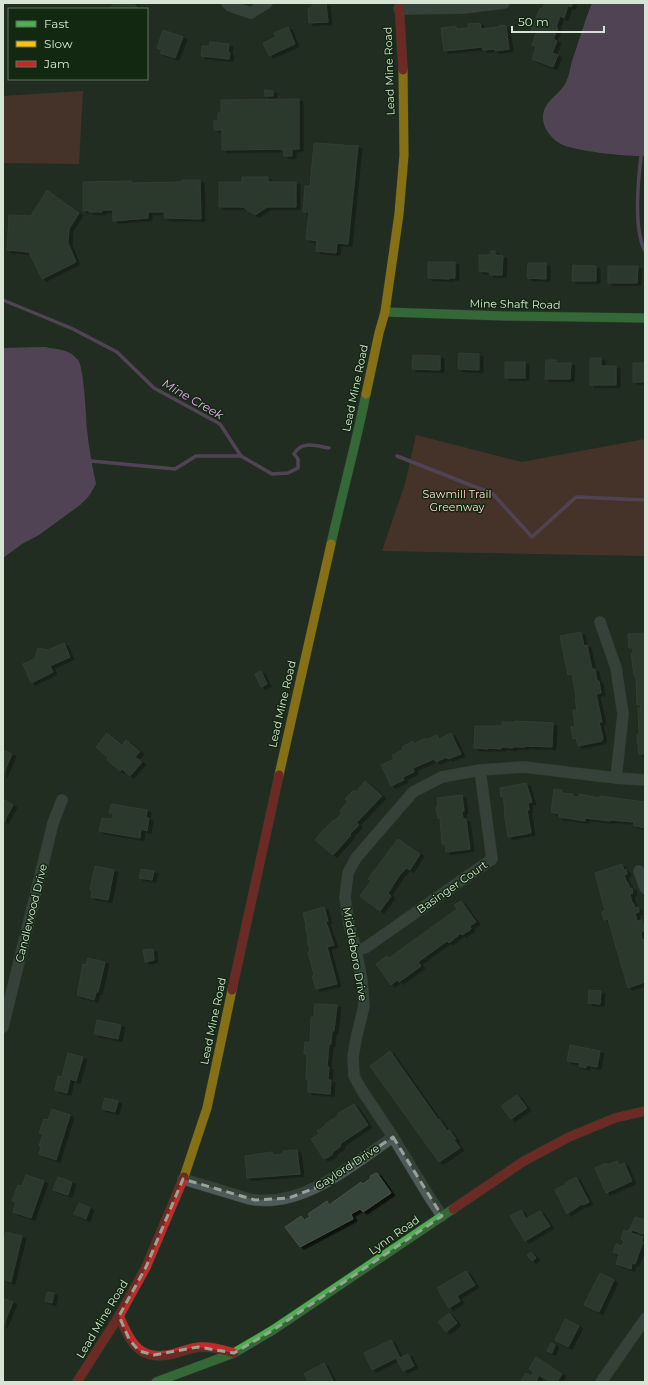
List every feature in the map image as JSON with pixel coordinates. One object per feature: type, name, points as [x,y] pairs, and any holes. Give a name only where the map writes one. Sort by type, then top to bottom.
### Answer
[{"type":"main road","name":"Lead Mine Road","points":[[77,1382],[119,1316],[146,1267],[183,1179],[207,1108],[299,681],[385,312],[390,284],[399,214],[404,155],[399,6]]},
{"type":"main road","name":"Mine Shaft Road","points":[[385,312],[504,316],[645,318]]},
{"type":"main road","name":"Lynn Road","points":[[156,1382],[234,1353],[286,1322],[524,1160],[569,1137],[615,1118],[645,1111]]},
{"type":"main road","points":[[119,1316],[129,1339],[136,1348],[144,1354],[169,1354],[198,1347],[212,1347],[234,1353]]},
{"type":"street","points":[[226,3],[230,6],[251,13],[267,3]]},
{"type":"street","points":[[399,6],[464,8],[504,3]]},
{"type":"street","points":[[600,622],[616,668],[622,714],[616,778]]},
{"type":"street","name":"Middleboro Drive","points":[[442,1216],[393,1137],[360,1090],[354,1076],[353,1057],[364,1006],[362,981],[349,924],[345,897],[348,873],[356,858],[413,792],[442,777],[480,770],[524,766],[616,778],[645,780]]},
{"type":"street","name":"Basinger Court","points":[[356,950],[365,948],[492,859],[480,770]]},
{"type":"street","name":"Candlewood Drive","points":[[3,1027],[53,823],[62,800]]},
{"type":"street","points":[[639,871],[645,888]]},
{"type":"street","name":"Gaylord Drive","points":[[183,1179],[255,1200],[289,1198],[320,1186],[393,1137]]},
{"type":"street","points":[[601,1382],[645,1319]]},
{"type":"highlighted area","points":[[393,1137],[442,1216],[273,1330],[234,1353],[198,1347],[154,1355],[139,1351],[129,1339],[119,1316],[146,1267],[183,1179],[255,1200],[289,1198],[320,1186]]},
{"type":"green space","points":[[83,91],[79,164],[3,163],[3,96]]},
{"type":"green space","name":"Sawmill Trail Greenway","points":[[416,435],[522,462],[645,439],[645,556],[382,551],[405,484]]},
{"type":"shaded area","points":[[592,3],[645,3],[645,156],[628,156],[569,147],[554,139],[546,130],[544,125],[543,114],[545,108],[566,82],[586,17]]},
{"type":"shaded area","points":[[45,347],[67,351],[78,360],[80,364],[87,430],[96,484],[89,496],[80,505],[39,535],[22,544],[3,558],[3,348]]},
{"type":"building","points":[[115,3],[136,3],[134,5],[138,8],[111,8]]},
{"type":"building","points":[[312,3],[326,3],[328,22],[309,23],[308,8],[312,8]]},
{"type":"building","points":[[545,3],[573,3],[571,7],[568,6],[564,18],[560,16],[556,27],[558,28],[553,39],[557,41],[552,53],[558,55],[553,67],[532,59],[536,47],[532,45],[536,33],[531,31],[540,8],[542,9]]},
{"type":"building","points":[[480,23],[481,29],[499,27],[502,25],[506,26],[509,49],[495,51],[495,49],[483,50],[483,47],[444,51],[441,28],[456,26],[456,29],[468,28],[468,24]]},
{"type":"building","points":[[288,27],[295,44],[269,56],[263,43],[276,37],[274,33]]},
{"type":"building","points":[[163,30],[183,37],[175,58],[160,53],[162,50],[157,48]]},
{"type":"building","points":[[210,42],[229,44],[229,59],[201,56],[202,46],[209,46]]},
{"type":"building","points":[[264,90],[273,91],[273,96],[265,96]]},
{"type":"building","points":[[299,99],[299,149],[222,150],[222,130],[214,130],[214,121],[218,121],[218,113],[221,113],[221,100]]},
{"type":"building","points":[[314,143],[358,146],[348,244],[337,243],[336,253],[316,251],[317,241],[306,239],[309,212],[303,212],[305,186],[310,186]]},
{"type":"building","points":[[283,150],[292,150],[292,156],[284,156]]},
{"type":"building","points":[[242,177],[268,177],[268,182],[296,182],[296,207],[267,207],[255,215],[243,207],[219,207],[219,182],[242,182]]},
{"type":"building","points":[[182,180],[200,180],[201,219],[165,218],[164,212],[148,212],[148,218],[113,221],[113,210],[102,210],[102,212],[89,212],[89,210],[83,211],[83,182],[182,182]]},
{"type":"building","points":[[47,190],[79,213],[69,229],[68,243],[76,262],[42,279],[29,252],[7,250],[9,215],[31,216]]},
{"type":"building","points":[[491,251],[495,251],[495,255],[503,256],[502,275],[490,275],[489,272],[479,271],[479,255],[491,255]]},
{"type":"building","points":[[428,262],[455,262],[455,278],[428,278]]},
{"type":"building","points":[[528,263],[546,263],[546,279],[527,278]]},
{"type":"building","points":[[573,265],[596,266],[596,281],[572,281]]},
{"type":"building","points":[[608,266],[638,266],[637,283],[608,283]]},
{"type":"building","points":[[459,353],[479,354],[479,370],[458,369]]},
{"type":"building","points":[[413,355],[440,356],[440,370],[412,369]]},
{"type":"building","points":[[590,358],[601,358],[601,366],[616,366],[616,385],[590,385]]},
{"type":"building","points":[[546,360],[556,360],[556,363],[571,363],[570,379],[545,379]]},
{"type":"building","points":[[505,362],[525,362],[525,378],[505,378]]},
{"type":"building","points":[[633,363],[645,363],[645,382],[633,382]]},
{"type":"building","points":[[581,632],[584,646],[587,645],[592,669],[595,669],[597,681],[599,681],[601,693],[596,694],[602,722],[599,722],[603,739],[601,739],[602,741],[578,746],[576,738],[573,739],[571,727],[575,726],[573,710],[577,710],[576,697],[572,674],[568,675],[560,636]]},
{"type":"building","points":[[645,633],[645,754],[639,754],[637,735],[639,734],[638,708],[641,708],[640,705],[637,705],[636,676],[634,676],[631,653],[633,653],[633,648],[629,648],[628,634]]},
{"type":"building","points":[[64,643],[70,657],[50,666],[53,672],[31,683],[23,664],[35,659],[38,648],[48,650]]},
{"type":"building","points":[[261,671],[267,684],[261,687],[255,674]]},
{"type":"building","points":[[515,721],[553,723],[552,747],[525,746],[513,748],[501,747],[501,749],[474,748],[475,726],[502,726],[502,722]]},
{"type":"building","points":[[107,733],[122,745],[126,740],[140,752],[135,757],[142,762],[130,776],[122,769],[120,771],[107,760],[108,758],[96,747]]},
{"type":"building","points":[[451,733],[461,754],[448,759],[447,757],[436,762],[434,759],[413,768],[414,772],[403,777],[404,780],[391,786],[381,765],[394,759],[392,755],[403,750],[402,747],[413,741],[414,744],[425,738],[426,740],[437,735],[439,739]]},
{"type":"building","points":[[3,750],[12,754],[3,775]]},
{"type":"building","points":[[365,781],[382,796],[356,823],[359,825],[333,855],[315,840],[333,820],[334,821],[342,813],[340,811],[348,801],[345,799],[354,790],[356,792]]},
{"type":"building","points":[[526,783],[532,802],[528,803],[529,810],[527,810],[531,833],[508,837],[503,796],[501,797],[500,788]]},
{"type":"building","points":[[554,789],[562,790],[562,793],[573,794],[572,796],[578,797],[580,794],[599,798],[600,796],[645,802],[645,828],[633,825],[634,822],[585,818],[585,821],[559,817],[559,814],[551,812]]},
{"type":"building","points":[[462,795],[464,811],[462,811],[463,819],[466,819],[470,849],[446,852],[445,844],[442,844],[440,818],[438,819],[436,807],[438,807],[437,798]]},
{"type":"building","points":[[3,799],[13,805],[4,822],[3,821]]},
{"type":"building","points":[[111,804],[147,810],[146,818],[149,818],[147,831],[141,829],[140,838],[99,831],[102,818],[112,819],[113,813],[109,813]]},
{"type":"building","points":[[398,839],[420,854],[410,870],[406,868],[401,873],[388,893],[391,896],[380,911],[360,896],[371,881],[368,879]]},
{"type":"building","points":[[622,864],[624,870],[626,869],[627,874],[624,875],[627,883],[630,889],[632,888],[633,893],[630,894],[632,903],[633,902],[635,908],[638,907],[639,912],[635,913],[637,921],[642,920],[645,931],[641,932],[642,940],[645,939],[645,982],[628,988],[608,919],[604,920],[602,912],[605,911],[595,873]]},
{"type":"building","points":[[95,866],[114,870],[108,900],[91,897],[92,891],[90,890]]},
{"type":"building","points":[[141,869],[154,871],[152,880],[139,878]]},
{"type":"building","points":[[461,901],[476,922],[470,926],[471,929],[462,935],[461,933],[449,943],[447,941],[418,962],[421,966],[399,982],[397,980],[391,985],[376,964],[387,956],[389,958],[457,909],[454,905]]},
{"type":"building","points":[[324,907],[328,921],[326,922],[334,945],[327,947],[337,984],[316,989],[312,976],[314,975],[308,952],[310,951],[303,913]]},
{"type":"building","points":[[153,949],[154,960],[145,962],[143,950]]},
{"type":"building","points":[[88,958],[105,962],[98,992],[96,992],[94,1000],[77,995],[83,964],[86,965]]},
{"type":"building","points":[[589,990],[601,991],[600,1004],[588,1003]]},
{"type":"building","points":[[315,1004],[337,1005],[334,1031],[332,1031],[331,1044],[329,1044],[327,1067],[329,1067],[328,1080],[331,1080],[330,1094],[308,1092],[308,1079],[306,1079],[307,1055],[304,1054],[305,1042],[310,1042],[311,1017],[314,1017]]},
{"type":"building","points":[[97,1020],[121,1025],[118,1039],[94,1034]]},
{"type":"building","points":[[570,1045],[600,1051],[597,1067],[586,1065],[586,1068],[579,1066],[580,1063],[567,1061]]},
{"type":"building","points":[[390,1051],[437,1118],[447,1131],[449,1130],[456,1139],[454,1140],[460,1148],[439,1162],[370,1066]]},
{"type":"building","points":[[68,1053],[83,1057],[76,1081],[70,1079],[67,1093],[55,1090],[58,1076],[62,1077]]},
{"type":"building","points":[[517,1095],[527,1108],[511,1119],[501,1106]]},
{"type":"building","points":[[105,1098],[118,1101],[115,1112],[102,1109]]},
{"type":"building","points":[[354,1104],[368,1125],[340,1144],[341,1146],[332,1153],[333,1154],[324,1159],[311,1139],[319,1134],[317,1131],[326,1125],[325,1124],[338,1116],[337,1114]]},
{"type":"building","points":[[52,1109],[70,1115],[56,1160],[39,1154],[41,1147],[39,1146],[43,1134],[39,1133],[44,1119],[48,1120]]},
{"type":"building","points":[[297,1150],[300,1174],[247,1178],[245,1156],[272,1152],[273,1155],[283,1154],[283,1151]]},
{"type":"building","points":[[617,1161],[619,1165],[624,1163],[632,1181],[606,1193],[595,1168],[606,1163],[607,1165]]},
{"type":"building","points":[[376,1173],[391,1193],[363,1212],[360,1209],[351,1214],[353,1219],[300,1247],[285,1227],[301,1216],[304,1220],[310,1217],[308,1214],[327,1201],[329,1205],[361,1182],[363,1184],[371,1178],[370,1176]]},
{"type":"building","points":[[26,1175],[44,1181],[31,1218],[13,1212],[16,1202],[12,1201],[18,1185],[22,1186]]},
{"type":"building","points":[[58,1177],[72,1182],[68,1195],[53,1190]]},
{"type":"building","points":[[576,1177],[589,1202],[583,1205],[582,1204],[567,1214],[555,1190],[566,1185],[565,1183]]},
{"type":"building","points":[[79,1203],[90,1208],[86,1219],[74,1214]]},
{"type":"building","points":[[521,1210],[526,1219],[540,1211],[550,1226],[525,1241],[510,1216]]},
{"type":"building","points":[[635,1217],[645,1220],[643,1234],[630,1229]]},
{"type":"building","points":[[629,1229],[632,1230],[631,1233],[643,1237],[641,1242],[643,1242],[635,1264],[632,1263],[631,1269],[616,1264],[619,1254],[613,1252],[616,1244],[622,1246],[624,1241],[621,1239],[624,1230],[628,1232]]},
{"type":"building","points":[[6,1232],[22,1236],[11,1282],[3,1279],[3,1244]]},
{"type":"building","points":[[531,1252],[536,1258],[532,1261],[527,1255]]},
{"type":"building","points":[[466,1271],[475,1285],[457,1296],[460,1301],[449,1308],[437,1288]]},
{"type":"building","points":[[600,1273],[614,1280],[599,1312],[584,1305]]},
{"type":"building","points":[[47,1292],[54,1293],[52,1303],[45,1301]]},
{"type":"building","points":[[3,1298],[13,1302],[3,1326]]},
{"type":"building","points":[[449,1313],[457,1323],[446,1332],[438,1322]]},
{"type":"building","points":[[565,1319],[579,1326],[568,1347],[555,1340]]},
{"type":"building","points":[[391,1340],[400,1358],[408,1354],[414,1366],[403,1371],[396,1358],[372,1370],[364,1353]]},
{"type":"building","points":[[551,1343],[555,1345],[552,1353],[547,1351]]},
{"type":"building","points":[[536,1357],[562,1374],[557,1382],[550,1382],[539,1375],[536,1382],[521,1381],[526,1373],[531,1376],[534,1372],[529,1369]]},
{"type":"building","points":[[324,1363],[333,1381],[309,1382],[304,1374]]},
{"type":"waterway","points":[[641,156],[637,205],[641,242],[645,251]]},
{"type":"waterway","name":"Mine Creek","points":[[3,300],[73,329],[117,352],[154,388],[220,424],[241,456],[272,474],[288,473],[298,468],[298,459],[294,454],[305,445],[329,448]]},
{"type":"waterway","points":[[89,462],[175,469],[196,456],[241,456]]},
{"type":"waterway","name":"Mine Creek","points":[[397,456],[493,494],[532,537],[576,497],[645,500]]},
{"type":"traffic: fast","points":[[385,312],[504,316],[645,318]]},
{"type":"traffic: fast","points":[[331,544],[366,394]]},
{"type":"traffic: fast","points":[[156,1382],[234,1353],[273,1330],[453,1209]]},
{"type":"traffic: slow","points":[[366,394],[385,312],[399,214],[404,155],[403,70]]},
{"type":"traffic: slow","points":[[279,775],[331,544]]},
{"type":"traffic: slow","points":[[184,1177],[207,1108],[232,990]]},
{"type":"traffic: jam","points":[[399,3],[403,70]]},
{"type":"traffic: jam","points":[[232,990],[279,775]]},
{"type":"traffic: jam","points":[[453,1209],[524,1161],[569,1137],[615,1118],[645,1111]]},
{"type":"traffic: jam","points":[[77,1382],[119,1316],[146,1267],[184,1177]]},
{"type":"traffic: jam","points":[[119,1316],[132,1342],[144,1353],[161,1356],[200,1347],[217,1348],[234,1353]]}]
